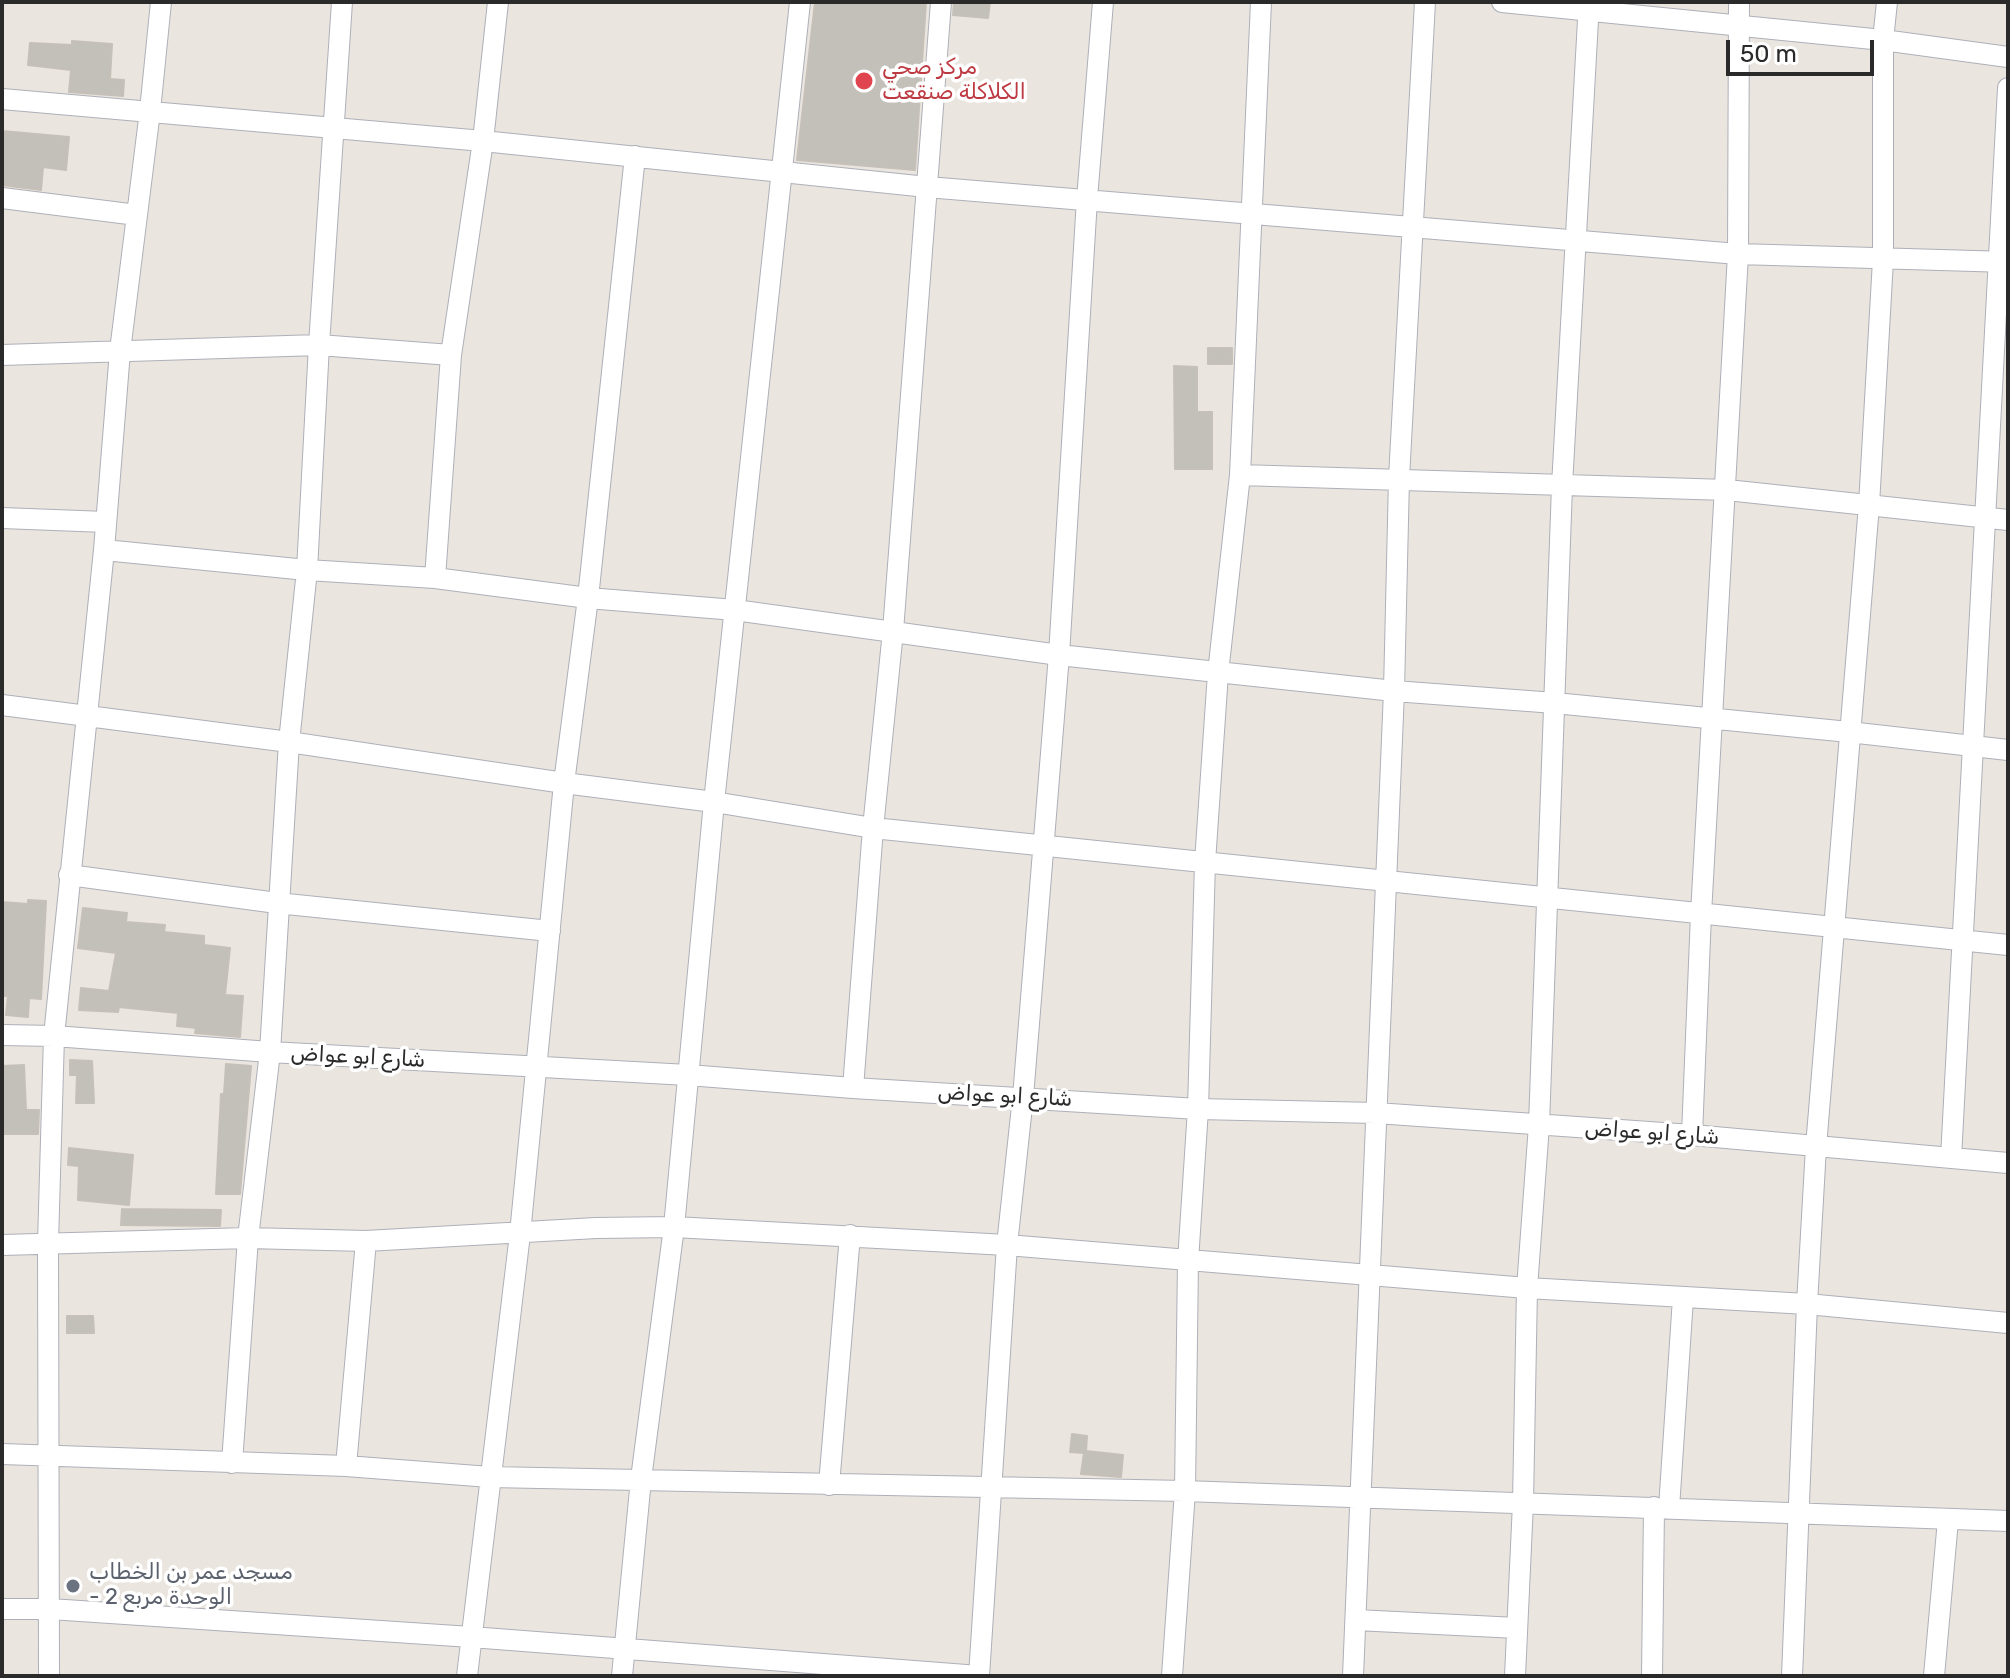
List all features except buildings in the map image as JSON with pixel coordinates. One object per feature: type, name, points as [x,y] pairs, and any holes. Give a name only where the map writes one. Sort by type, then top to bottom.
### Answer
[{"type":"street","points":[[49,1676],[48,1243],[54,1036],[104,550],[120,351],[161,2]]},
{"type":"street","points":[[232,1463],[248,1238],[270,1052],[289,742],[307,570],[342,2]]},
{"type":"street","points":[[435,578],[451,355],[483,141],[498,2]]},
{"type":"street","points":[[622,1676],[641,1479],[674,1227],[714,802],[800,2]]},
{"type":"street","points":[[853,1088],[873,828],[893,631],[941,2]]},
{"type":"street","points":[[2,1609],[50,1609],[471,1637],[979,1676],[1007,1245],[1023,1097],[1059,655],[1087,199],[1103,2]]},
{"type":"street","points":[[1172,1676],[1185,1491],[1188,1261],[1198,1109],[1205,862],[1218,673],[1240,475],[1261,2]]},
{"type":"street","points":[[1353,1676],[1363,1496],[1384,880],[1394,691],[1399,478],[1425,2]]},
{"type":"street","points":[[1502,2],[1588,7],[2008,57]]},
{"type":"street","points":[[1692,1135],[1701,914],[1738,254],[1739,2]]},
{"type":"street","points":[[1792,1676],[1816,1147],[1869,505],[1883,260],[1883,40],[1887,2]]},
{"type":"street","points":[[1515,1676],[1523,1503],[1527,1288],[1539,1125],[1562,486],[1588,7]]},
{"type":"street","points":[[1951,1158],[1985,518],[2000,403],[2008,88]]},
{"type":"street","points":[[2,99],[483,141],[927,187],[1738,254],[2004,262]]},
{"type":"street","points":[[467,1676],[520,1234],[564,783],[588,598],[635,156]]},
{"type":"street","points":[[2,198],[137,215]]},
{"type":"street","points":[[2,355],[319,345],[451,355]]},
{"type":"street","points":[[1240,475],[1727,490],[2008,520]]},
{"type":"street","points":[[2,518],[106,522]]},
{"type":"street","points":[[104,550],[307,570],[435,578],[588,598],[735,610],[1059,655],[1218,673],[1714,718],[2008,750]]},
{"type":"street","points":[[2,705],[714,802],[873,828],[2008,945]]},
{"type":"street","points":[[69,875],[277,903],[550,931]]},
{"type":"street","name":"شارع ابو عواض","points":[[2,1035],[688,1075],[1198,1109],[1376,1113],[1692,1135],[2008,1163]]},
{"type":"street","points":[[2,1245],[248,1238],[366,1241],[596,1228],[674,1227],[1007,1245],[1527,1288],[1807,1304],[2008,1323]]},
{"type":"street","points":[[829,1485],[850,1235]]},
{"type":"street","points":[[346,1466],[366,1241]]},
{"type":"street","points":[[1652,1676],[1662,1507],[1683,1298]]},
{"type":"street","points":[[2,1454],[346,1466],[490,1477],[1363,1496],[2008,1521]]},
{"type":"street","points":[[1934,1676],[1948,1520]]},
{"type":"street","points":[[1356,1620],[1517,1628]]},
{"type":"place","name":"مركز صحي الكلاكلة صنقعت","points":[[864,81]]},
{"type":"place","name":"مسجد عمر بن الخطاب - الوحدة مربع 2","points":[[73,1586]]}]
